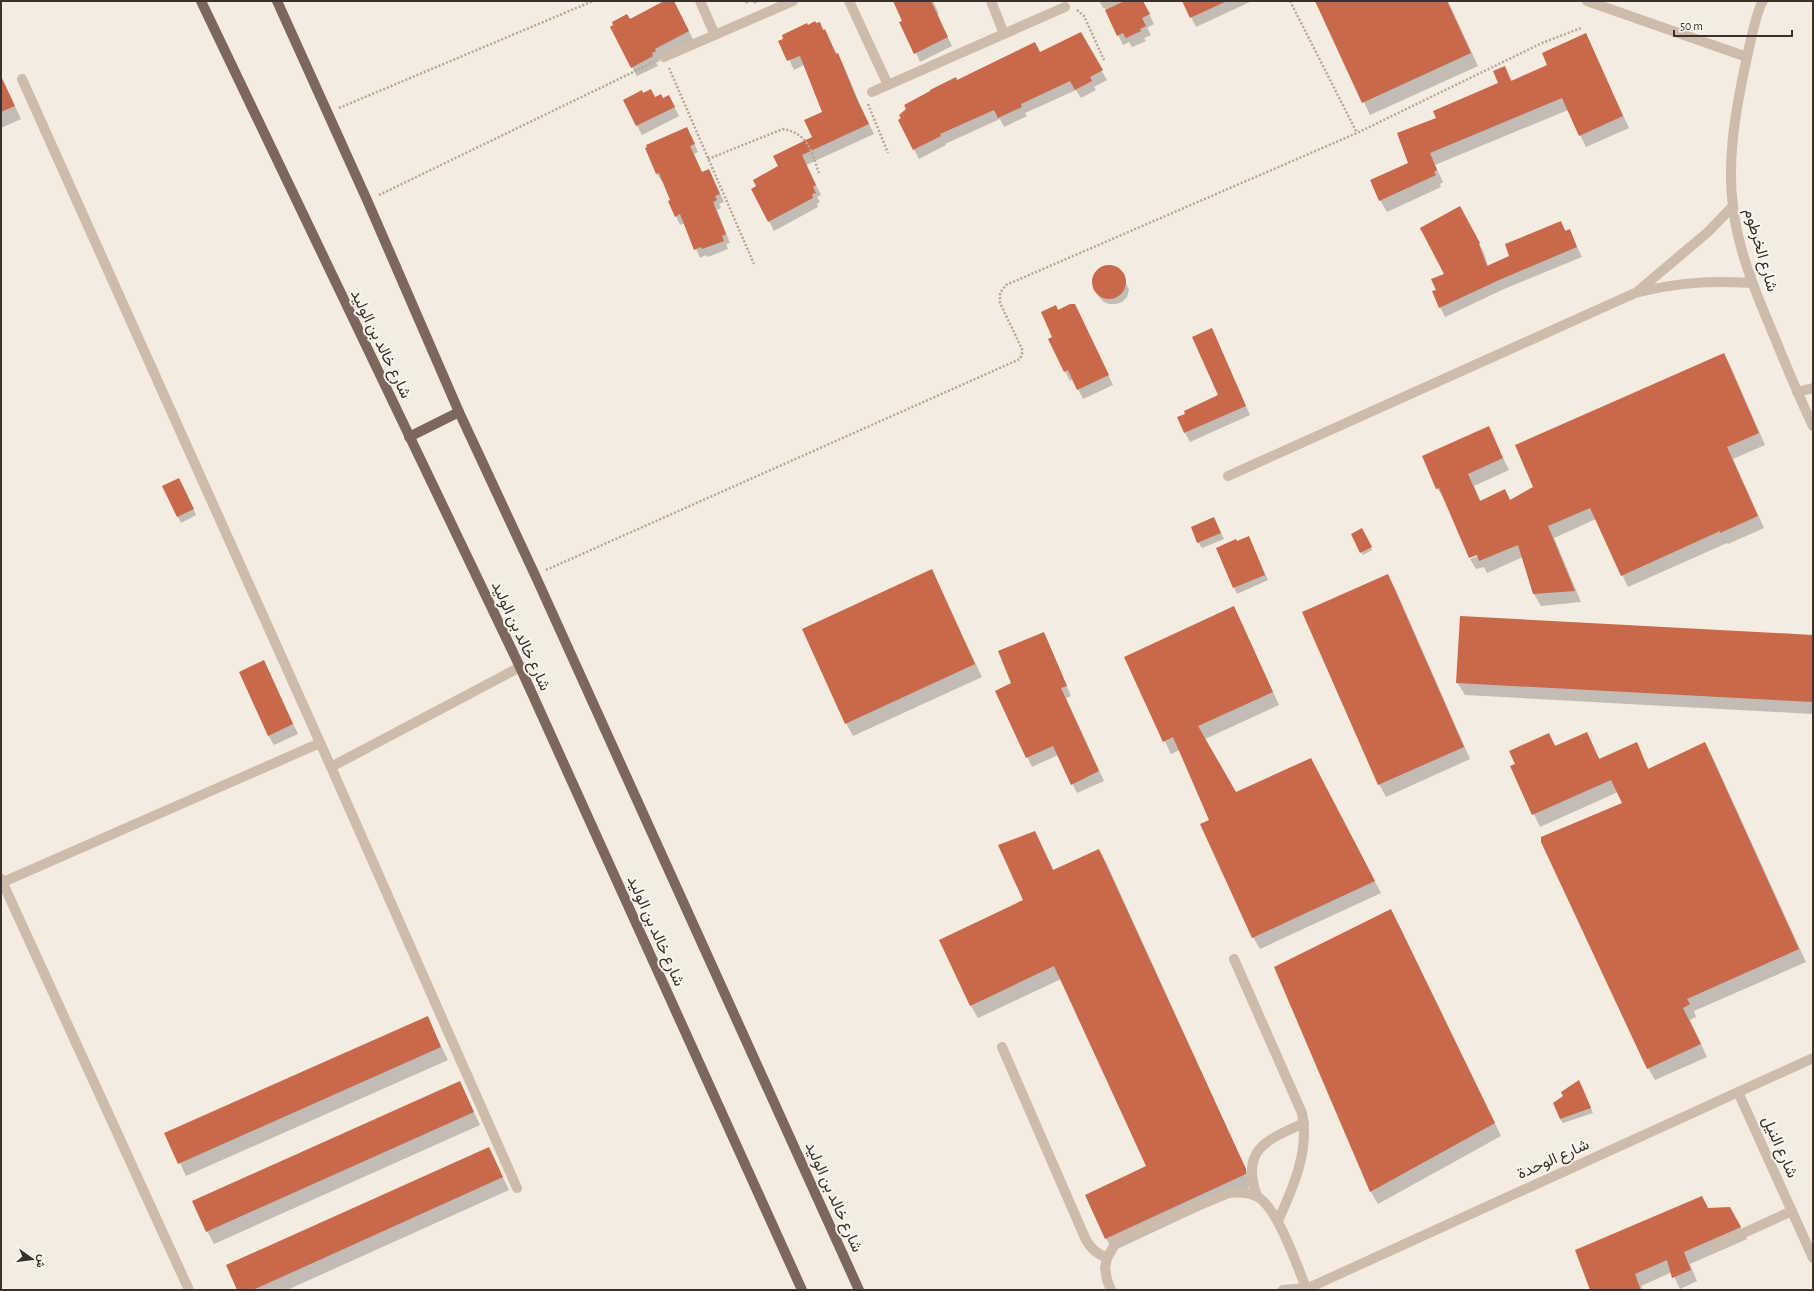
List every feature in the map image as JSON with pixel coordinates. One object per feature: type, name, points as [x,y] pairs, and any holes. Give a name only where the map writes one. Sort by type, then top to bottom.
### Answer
[{"type":"main road","name":"شارع خالد بن الوليد","points":[[200,1],[520,667],[802,1290]]},
{"type":"main road","name":"شارع خالد بن الوليد","points":[[277,1],[367,200],[460,412],[859,1290]]},
{"type":"main road","points":[[409,437],[460,412]]},
{"type":"street","points":[[700,1],[715,35]]},
{"type":"street","points":[[664,57],[793,1]]},
{"type":"street","points":[[849,1],[888,85]]},
{"type":"street","points":[[991,1],[1004,34]]},
{"type":"street","points":[[1587,1],[1747,57]]},
{"type":"street","name":"شارع الخرطوم","points":[[1762,2],[1747,57],[1734,119],[1732,161],[1733,206],[1738,235],[1752,283],[1797,392],[1813,426]]},
{"type":"street","points":[[872,92],[1065,7]]},
{"type":"street","points":[[22,79],[331,767],[517,1188]]},
{"type":"street","points":[[1635,293],[1708,232],[1733,206]]},
{"type":"street","points":[[1228,476],[1635,293],[1666,286],[1698,282],[1723,281],[1752,283]]},
{"type":"street","points":[[1797,392],[1813,388]]},
{"type":"street","points":[[331,767],[520,667]]},
{"type":"street","points":[[189,1290],[1,882],[320,743]]},
{"type":"street","points":[[1234,959],[1302,1113],[1304,1123],[1305,1135],[1301,1156],[1291,1189],[1278,1221]]},
{"type":"street","points":[[1002,1047],[1086,1240],[1098,1255],[1107,1258]]},
{"type":"street","name":"شارع الوحدة","points":[[1283,1290],[1306,1289],[1813,1058]]},
{"type":"street","name":"شارع النيل","points":[[1738,1092],[1813,1258]]},
{"type":"street","points":[[1304,1123],[1276,1136],[1260,1146],[1252,1163],[1252,1181],[1257,1196],[1267,1206],[1278,1221],[1306,1289]]},
{"type":"street","points":[[1111,1290],[1107,1280],[1105,1268],[1107,1258],[1118,1239],[1228,1193],[1243,1192],[1257,1196]]},
{"type":"street","points":[[1716,1246],[1792,1211]]},
{"type":"path","points":[[328,113],[593,1]]},
{"type":"path","points":[[1290,1],[1357,133]]},
{"type":"path","points":[[1065,7],[1079,11],[1084,16],[1104,60]]},
{"type":"path","points":[[535,575],[1020,359],[1022,349],[1000,303],[1000,293],[1006,285],[1357,133],[1542,43],[1581,28]]},
{"type":"path","points":[[367,200],[664,57],[754,264]]},
{"type":"path","points":[[872,92],[867,99],[868,107],[888,153]]},
{"type":"path","points":[[708,159],[783,129],[794,131],[803,137],[809,146],[819,172]]},
{"type":"building","points":[[664,1],[674,1],[689,31],[655,49],[656,51],[652,53],[653,56],[631,68],[610,27],[613,25],[612,22],[627,14],[630,19]]},
{"type":"building","points":[[893,1],[931,1],[948,37],[914,54],[899,22],[902,21]]},
{"type":"building","points":[[1125,1],[1143,1],[1150,14],[1142,18],[1146,26],[1140,29],[1141,31],[1126,38],[1123,33],[1117,36],[1105,10]]},
{"type":"building","points":[[1182,1],[1227,1],[1190,18]]},
{"type":"building","points":[[1315,1],[1447,1],[1471,53],[1362,103]]},
{"type":"building","points":[[815,21],[816,23],[820,22],[823,30],[825,29],[836,54],[838,53],[869,124],[802,155],[816,185],[813,187],[816,193],[812,194],[813,198],[768,222],[751,189],[756,186],[753,180],[778,166],[773,156],[812,137],[804,120],[822,112],[800,56],[787,61],[778,41],[783,39],[782,35],[807,23],[808,25]]},
{"type":"building","points":[[1081,32],[1103,70],[1090,77],[1092,81],[1075,90],[1070,81],[1021,104],[1022,107],[998,118],[994,110],[940,134],[941,136],[913,150],[898,120],[901,118],[899,115],[906,109],[904,105],[956,77],[957,80],[1035,42],[1040,52]]},
{"type":"building","points":[[1586,33],[1623,116],[1579,136],[1562,98],[1430,153],[1437,170],[1434,172],[1436,175],[1379,201],[1370,180],[1408,163],[1397,133],[1436,118],[1433,111],[1498,83],[1493,71],[1505,66],[1511,81],[1547,65],[1542,53]]},
{"type":"building","points":[[1,76],[15,106],[1,112]]},
{"type":"building","points":[[651,89],[655,97],[661,94],[663,98],[669,95],[675,107],[636,126],[623,100],[642,90],[643,93]]},
{"type":"building","points":[[687,127],[695,144],[690,146],[702,172],[709,169],[720,194],[715,196],[717,200],[713,202],[726,234],[722,236],[724,241],[702,249],[701,247],[694,250],[680,214],[675,217],[659,173],[656,174],[645,148],[647,147],[646,145]]},
{"type":"building","points":[[1460,206],[1480,243],[1479,244],[1487,266],[1509,256],[1505,244],[1561,221],[1565,231],[1570,229],[1577,247],[1499,280],[1439,308],[1432,291],[1436,290],[1431,279],[1444,274],[1420,228]]},
{"type":"building","points":[[1109,265],[1121,270],[1126,282],[1121,294],[1109,299],[1097,294],[1092,282],[1097,270]]},
{"type":"building","points":[[1070,304],[1075,304],[1109,375],[1077,390],[1068,370],[1064,372],[1048,339],[1052,337],[1041,312],[1056,305],[1058,310]]},
{"type":"building","points":[[1212,328],[1246,406],[1184,433],[1177,417],[1185,414],[1184,411],[1218,395],[1192,337]]},
{"type":"building","points":[[1724,353],[1759,433],[1727,447],[1758,516],[1720,533],[1720,531],[1621,576],[1590,508],[1548,526],[1575,591],[1533,594],[1518,545],[1479,561],[1477,555],[1469,558],[1439,488],[1436,489],[1422,456],[1489,426],[1503,458],[1468,474],[1480,501],[1505,489],[1510,500],[1533,487],[1515,445]]},
{"type":"building","points":[[179,478],[194,509],[177,517],[162,486]]},
{"type":"building","points":[[1214,517],[1221,533],[1197,543],[1191,527]]},
{"type":"building","points":[[1362,528],[1372,547],[1360,553],[1351,534]]},
{"type":"building","points":[[1249,536],[1265,575],[1233,588],[1216,548],[1236,539],[1237,541]]},
{"type":"building","points":[[932,569],[975,664],[845,724],[802,629]]},
{"type":"building","points":[[1388,574],[1464,747],[1378,785],[1302,612]]},
{"type":"building","points":[[1234,606],[1273,692],[1198,726],[1236,792],[1311,758],[1375,881],[1252,938],[1200,824],[1209,820],[1173,737],[1163,742],[1124,657]]},
{"type":"building","points":[[1460,616],[1813,635],[1813,702],[1456,683]]},
{"type":"building","points":[[1044,632],[1067,686],[1061,688],[1099,771],[1071,785],[1053,746],[1026,758],[995,691],[1011,683],[998,651]]},
{"type":"building","points":[[264,660],[293,724],[268,736],[239,672]]},
{"type":"building","points":[[1587,732],[1599,759],[1637,742],[1648,769],[1705,742],[1799,949],[1687,999],[1690,1004],[1683,1008],[1701,1044],[1647,1069],[1541,842],[1541,837],[1622,803],[1611,780],[1532,815],[1510,766],[1515,764],[1509,751],[1549,733],[1555,746]]},
{"type":"building","points":[[1035,831],[1053,870],[1099,849],[1246,1169],[1246,1174],[1105,1239],[1085,1195],[1146,1166],[1054,966],[970,1006],[939,940],[1023,900],[998,845]]},
{"type":"building","points":[[1391,909],[1495,1123],[1370,1192],[1274,967]]},
{"type":"building","points":[[428,1016],[441,1047],[178,1164],[164,1133]]},
{"type":"building","points":[[1579,1080],[1591,1108],[1560,1119],[1553,1103],[1563,1096],[1561,1092]]},
{"type":"building","points":[[460,1081],[474,1112],[206,1232],[192,1201]]},
{"type":"building","points":[[489,1147],[503,1177],[253,1290],[237,1290],[226,1265]]},
{"type":"building","points":[[1702,1196],[1708,1208],[1730,1207],[1741,1227],[1684,1252],[1691,1270],[1672,1278],[1667,1260],[1635,1274],[1641,1290],[1590,1290],[1575,1250]]}]
